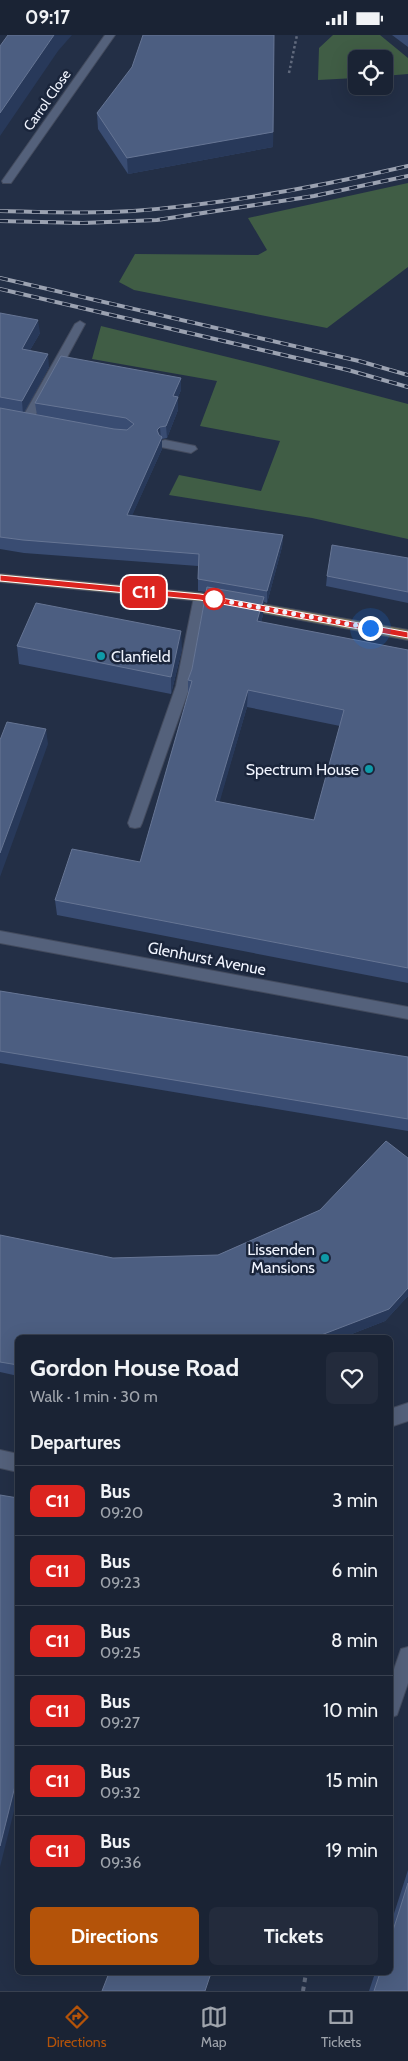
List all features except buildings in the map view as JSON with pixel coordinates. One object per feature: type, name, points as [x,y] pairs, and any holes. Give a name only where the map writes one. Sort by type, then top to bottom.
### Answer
[{"type":"main road","points":[[0,578],[200,597],[408,635]]},
{"type":"street","name":"Carrol Close","points":[[7,181],[110,35]]},
{"type":"street","points":[[27,420],[80,324]]},
{"type":"street","points":[[164,444],[191,449]]},
{"type":"street","points":[[135,823],[183,686],[200,597]]},
{"type":"street","name":"Glenhurst Avenue","points":[[0,937],[408,1013]]},
{"type":"street","points":[[393,1416],[408,1412]]},
{"type":"street","points":[[0,1459],[15,1462]]},
{"type":"street","points":[[393,1699],[408,1655]]},
{"type":"path","points":[[289,73],[297,35]]},
{"type":"path","points":[[303,1991],[306,1975]]},
{"type":"green space","points":[[333,35],[380,35],[408,58],[408,74],[393,75],[393,50],[348,50],[348,78],[318,80],[319,48]]},
{"type":"green space","points":[[408,183],[408,267],[327,328],[134,290],[119,282],[135,254],[258,255],[267,250],[248,218]]},
{"type":"green space","points":[[101,326],[408,404],[408,539],[312,518],[169,495],[179,475],[261,491],[280,441],[200,426],[217,381],[92,359]]},
{"type":"railway","points":[[0,211],[100,212],[168,208],[272,194],[408,166]]},
{"type":"railway","points":[[0,221],[83,223],[157,220],[314,196],[408,176]]},
{"type":"railway","points":[[0,278],[359,361],[408,375]]},
{"type":"railway","points":[[0,289],[348,370],[408,387]]},
{"type":"bus line","name":"C11","points":[[0,578],[200,597],[408,635]]},
{"type":"place","name":"Clanfield","points":[[101,656]]},
{"type":"place","name":"Spectrum House","points":[[369,769]]},
{"type":"place","name":"Lissenden Mansions","points":[[325,1258]]},
{"type":"route","points":[[214,599],[370,628]]}]
